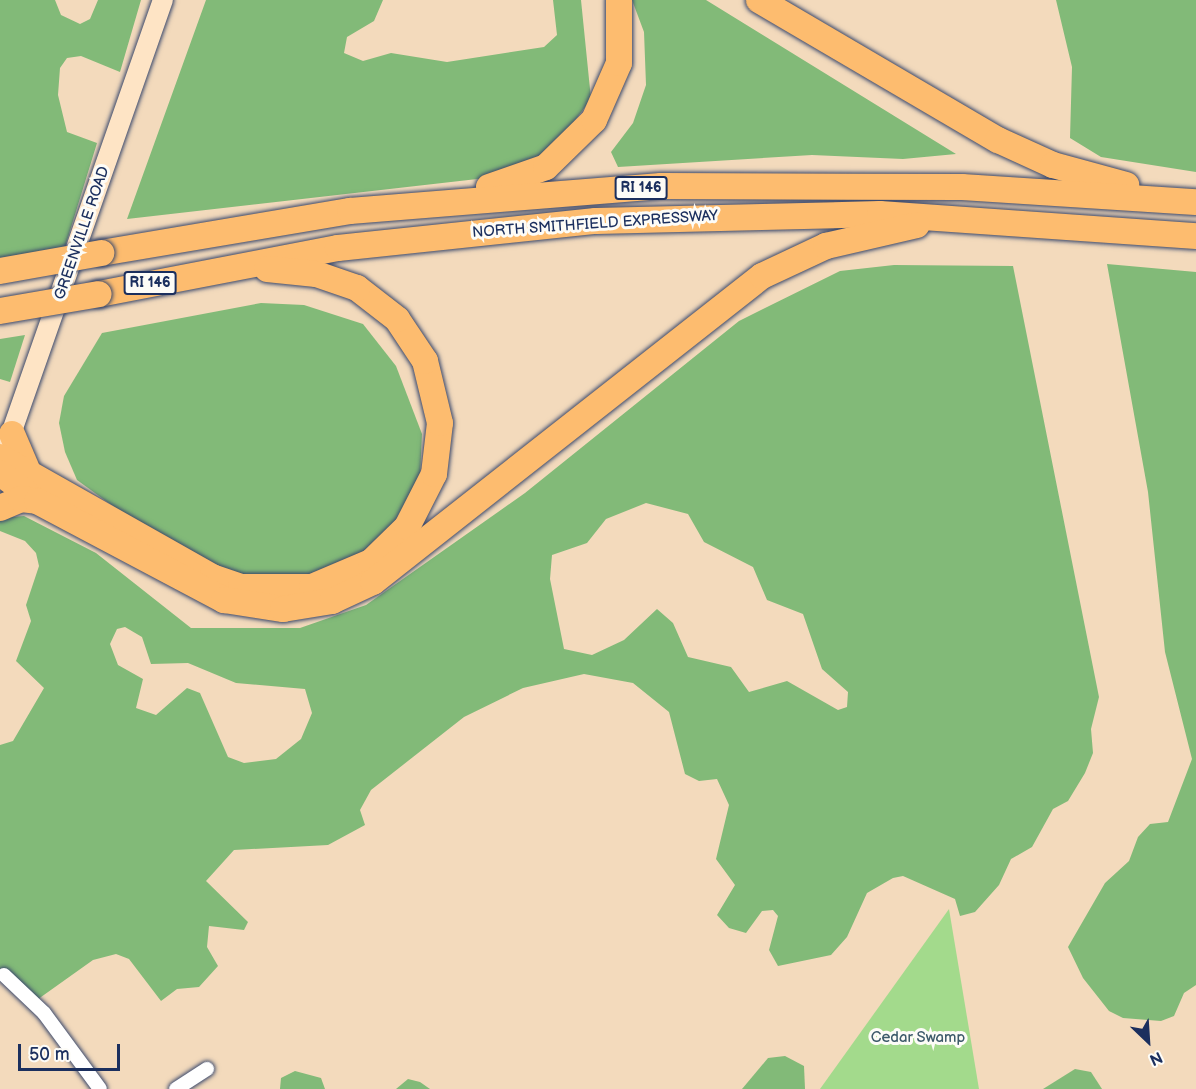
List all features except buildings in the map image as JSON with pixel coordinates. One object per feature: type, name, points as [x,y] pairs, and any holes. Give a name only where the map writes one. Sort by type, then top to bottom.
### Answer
[{"type":"highway","points":[[412,204],[518,179],[567,151],[594,120],[613,84],[623,38],[620,0]]},
{"type":"highway","points":[[759,0],[998,140],[1053,165],[1190,201]]},
{"type":"highway","name":"NORTH SMITHFIELD EXPRESSWAY","points":[[0,271],[279,220],[412,204],[661,186],[782,184],[962,187],[1190,201]]},
{"type":"highway","name":"NORTH SMITHFIELD EXPRESSWAY","points":[[0,311],[338,248],[596,221],[771,214],[944,219],[1196,236]]},
{"type":"highway","points":[[0,508],[21,499],[37,501],[224,600],[282,609],[332,601],[373,582],[762,276],[826,246],[944,219]]},
{"type":"highway","points":[[3,452],[27,471],[212,577],[249,588],[282,591],[327,583],[371,562],[407,526],[434,474],[440,423],[425,361],[397,319],[357,288],[316,274],[200,272]]},
{"type":"highway","points":[[3,452],[37,501]]},
{"type":"main road","name":"GREENVILLE ROAD","points":[[3,452],[151,0]]},
{"type":"main road","name":"GREENVILLE ROAD","points":[[3,452],[163,0]]},
{"type":"street","points":[[4,975],[44,1013],[100,1089]]},
{"type":"street","points":[[176,1089],[207,1069]]},
{"type":"green space","points":[[0,0],[55,0],[61,15],[80,24],[90,19],[98,0],[141,0],[120,72],[81,56],[67,58],[60,68],[58,95],[67,132],[97,143],[65,247],[0,258]]},
{"type":"green space","points":[[206,0],[383,0],[374,21],[347,37],[344,53],[363,61],[391,53],[447,62],[544,47],[557,35],[553,0],[581,0],[591,99],[559,142],[512,175],[127,219]]},
{"type":"green space","points":[[632,0],[706,0],[956,154],[903,159],[812,155],[618,167],[611,152],[633,123],[646,85],[644,32]]},
{"type":"green space","points":[[1056,0],[1196,0],[1196,172],[1101,157],[1070,138],[1072,67]]},
{"type":"green space","points":[[1107,264],[1196,272],[1196,985],[1184,993],[1174,1016],[1161,1021],[1123,1018],[1109,1011],[1083,978],[1068,947],[1105,883],[1129,861],[1138,837],[1150,824],[1168,822],[1192,759],[1165,652],[1148,492]]},
{"type":"green space","points":[[894,265],[1013,266],[1099,697],[1091,729],[1093,753],[1085,773],[1068,801],[1053,809],[1032,847],[1011,859],[999,885],[975,912],[960,916],[955,899],[903,876],[893,878],[867,893],[847,937],[831,955],[778,966],[769,950],[778,916],[773,910],[762,911],[746,933],[729,928],[717,915],[735,885],[716,859],[729,805],[717,779],[699,781],[685,774],[669,712],[633,683],[584,674],[523,688],[464,717],[371,790],[360,810],[365,825],[328,845],[234,850],[206,881],[248,922],[244,930],[209,926],[207,947],[218,966],[199,987],[177,989],[161,1001],[129,959],[116,954],[93,960],[34,1002],[0,975],[0,745],[13,741],[44,688],[16,661],[31,621],[26,605],[39,566],[36,553],[25,541],[0,531],[0,518],[24,516],[96,553],[191,628],[300,628],[366,605],[525,493],[739,321],[840,271]],"holes":[[[646,503],[688,514],[704,542],[753,567],[767,600],[803,614],[822,669],[848,692],[847,707],[838,710],[787,681],[749,692],[731,667],[688,657],[673,623],[657,609],[624,640],[592,655],[564,649],[550,579],[552,555],[587,543],[606,519]],[[125,627],[142,637],[151,664],[188,663],[236,683],[305,689],[312,713],[301,739],[276,759],[244,763],[228,757],[200,693],[187,688],[156,715],[136,708],[143,679],[118,665],[110,644],[117,629]]]},
{"type":"green space","points":[[261,303],[304,305],[363,324],[396,366],[422,434],[420,476],[402,517],[373,559],[327,582],[252,584],[146,530],[77,480],[65,452],[59,423],[64,396],[102,333]]},
{"type":"green space","points":[[25,335],[10,382],[0,379],[0,339]]},
{"type":"green space","name":"Cedar Swamp","points":[[949,909],[979,1089],[820,1089]]},
{"type":"green space","points":[[785,1056],[804,1066],[805,1089],[742,1089],[768,1058]]},
{"type":"green space","points":[[1075,1069],[1091,1072],[1102,1089],[1043,1089]]},
{"type":"green space","points":[[295,1071],[321,1078],[325,1089],[280,1089],[281,1078]]},
{"type":"green space","points":[[408,1079],[420,1082],[430,1089],[396,1089]]}]
